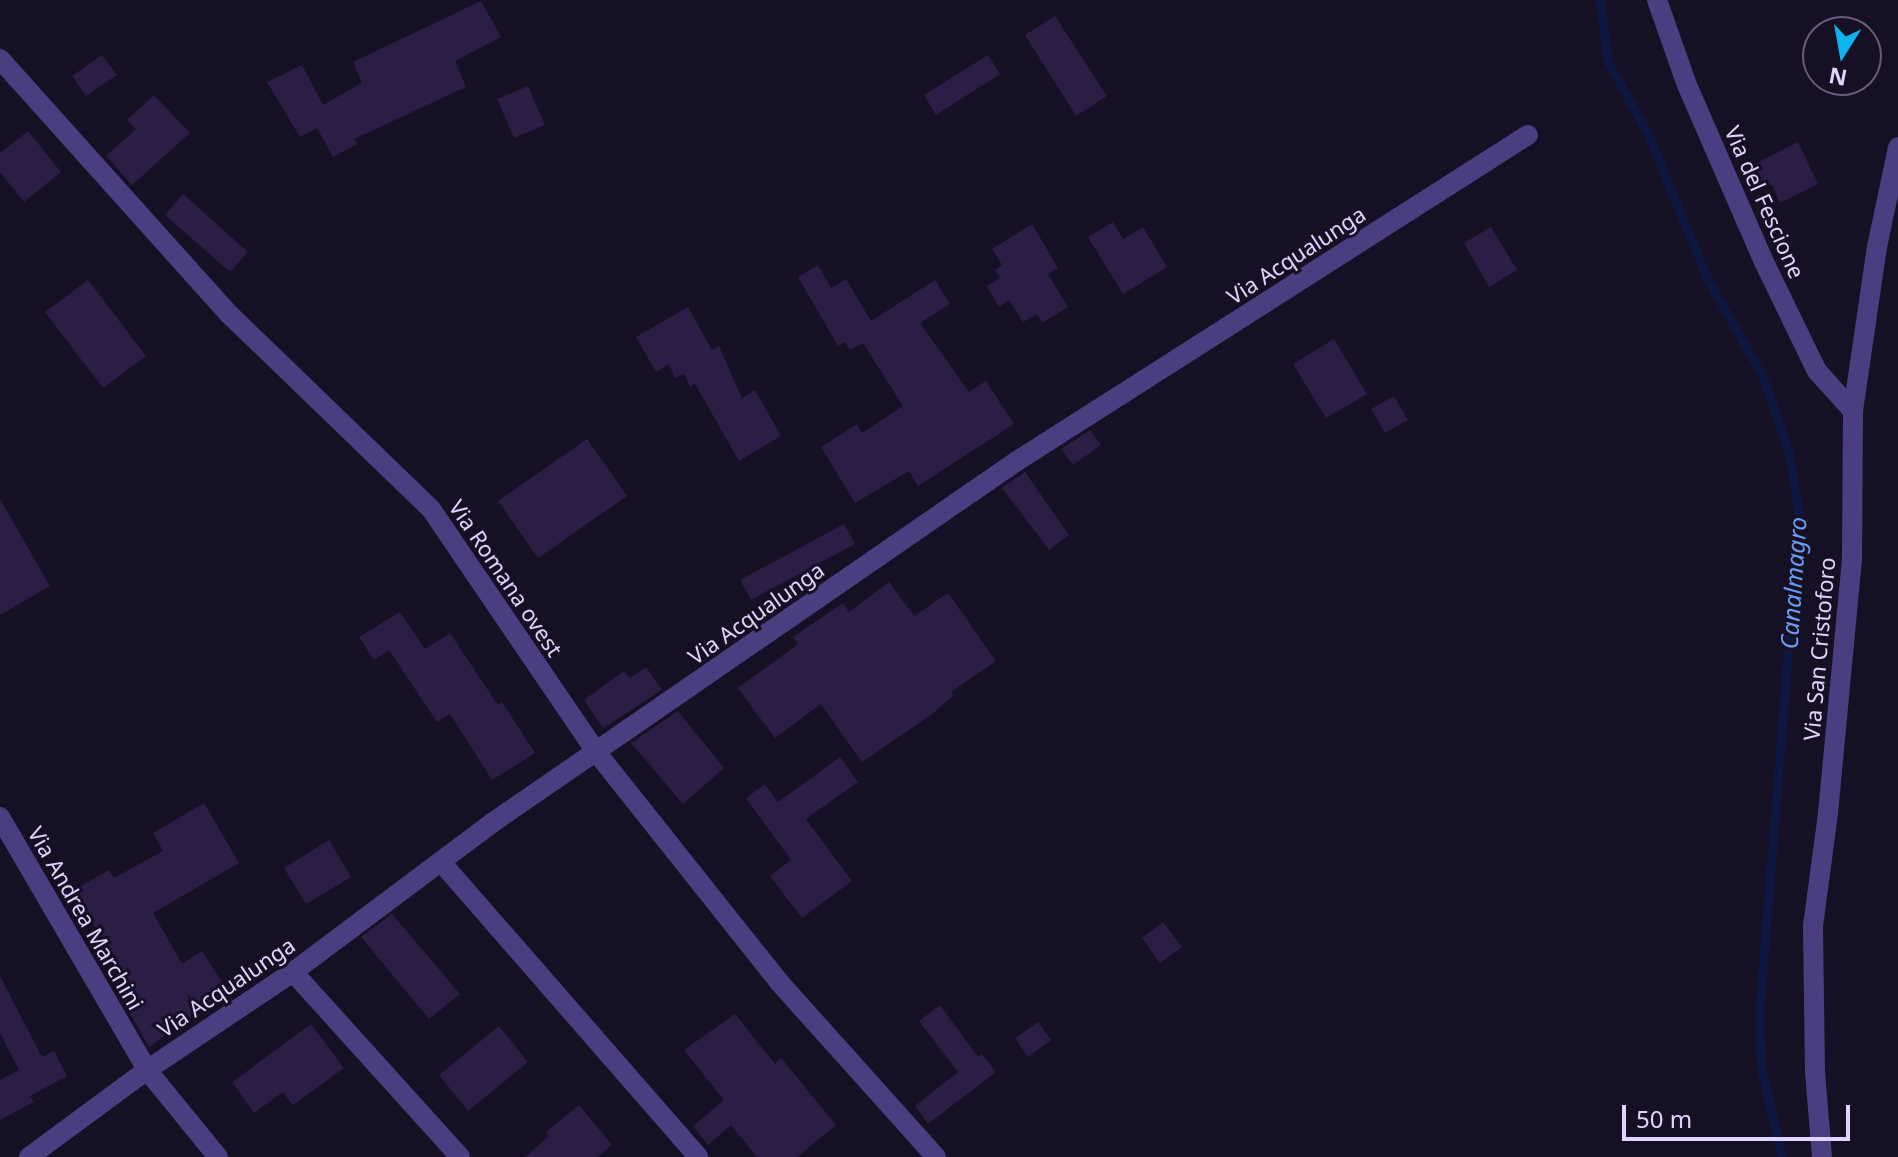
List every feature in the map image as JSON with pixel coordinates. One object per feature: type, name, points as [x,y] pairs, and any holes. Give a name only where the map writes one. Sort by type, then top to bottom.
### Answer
[{"type":"street","name":"Via del Fescione","points":[[1657,0],[1687,85],[1765,264],[1817,371],[1853,411]]},
{"type":"street","name":"Via Romana ovest","points":[[0,59],[230,315],[431,509],[597,753],[779,982],[936,1157]]},
{"type":"street","name":"Via Acqualunga","points":[[29,1157],[147,1070],[293,972],[492,823],[1017,461],[1528,135]]},
{"type":"street","name":"Via San Cristoforo","points":[[1822,1157],[1815,1072],[1813,926],[1828,813],[1852,559],[1853,411],[1877,247],[1898,147]]},
{"type":"street","name":"Via Andrea Marchini","points":[[0,817],[147,1070],[218,1157]]},
{"type":"street","points":[[441,862],[698,1157]]},
{"type":"street","points":[[293,972],[460,1157]]},
{"type":"building","points":[[481,1],[501,37],[455,61],[466,87],[354,139],[357,144],[333,157],[317,128],[300,137],[267,82],[302,65],[323,105],[362,83],[353,62]]},
{"type":"building","points":[[1055,16],[1107,96],[1076,116],[1025,35]]},
{"type":"building","points":[[102,55],[117,75],[86,96],[72,76]]},
{"type":"building","points":[[988,55],[1000,74],[936,115],[924,95]]},
{"type":"building","points":[[528,86],[545,125],[514,138],[497,99]]},
{"type":"building","points":[[154,95],[190,133],[132,185],[106,156],[136,129],[127,120]]},
{"type":"building","points":[[28,131],[61,172],[24,202],[0,172],[0,153]]},
{"type":"building","points":[[1798,142],[1818,184],[1780,203],[1772,185],[1760,190],[1749,167]]},
{"type":"building","points":[[183,194],[248,252],[230,272],[165,215]]},
{"type":"building","points":[[1113,222],[1123,239],[1143,227],[1167,267],[1123,294],[1088,237]]},
{"type":"building","points":[[1032,224],[1058,268],[1048,274],[1068,307],[1042,323],[1037,314],[1023,322],[1009,300],[999,307],[987,286],[1000,278],[995,270],[1002,265],[992,249]]},
{"type":"building","points":[[1491,227],[1517,270],[1489,287],[1464,243]]},
{"type":"building","points":[[818,265],[831,288],[846,279],[871,321],[935,280],[950,304],[920,323],[969,392],[986,381],[1014,424],[918,486],[909,471],[855,503],[821,447],[857,424],[862,433],[903,406],[863,343],[850,350],[845,342],[838,346],[798,277]]},
{"type":"building","points":[[88,280],[146,356],[103,388],[45,312]]},
{"type":"building","points":[[688,307],[712,350],[719,346],[742,398],[755,390],[781,436],[739,461],[695,384],[690,387],[684,374],[675,378],[669,364],[656,372],[636,337]]},
{"type":"building","points":[[1334,339],[1367,394],[1326,418],[1293,364]]},
{"type":"building","points":[[1394,396],[1408,420],[1385,433],[1371,409]]},
{"type":"building","points":[[1090,430],[1101,445],[1073,465],[1061,449]]},
{"type":"building","points":[[587,439],[627,496],[538,558],[498,501]]},
{"type":"building","points":[[1025,472],[1069,535],[1049,550],[1002,488]]},
{"type":"building","points":[[0,499],[50,586],[0,615]]},
{"type":"building","points":[[844,524],[855,544],[751,600],[740,580]]},
{"type":"building","points":[[889,582],[914,616],[948,593],[996,661],[951,692],[954,695],[932,714],[862,762],[821,704],[775,738],[738,688],[798,644],[793,637],[843,603],[849,612]]},
{"type":"building","points":[[400,612],[425,649],[450,633],[498,705],[502,702],[535,753],[492,780],[450,714],[437,722],[389,650],[374,660],[359,637]]},
{"type":"building","points":[[646,667],[662,690],[603,728],[584,700],[624,671],[630,678]]},
{"type":"building","points":[[678,711],[724,768],[683,804],[631,743]]},
{"type":"building","points":[[840,757],[858,782],[806,819],[852,881],[802,918],[770,876],[791,860],[746,798],[765,784],[778,802]]},
{"type":"building","points":[[204,803],[239,863],[153,913],[182,964],[202,951],[227,990],[149,1047],[122,1000],[132,992],[74,890],[109,870],[114,878],[163,851],[153,833]]},
{"type":"building","points":[[329,840],[351,877],[306,904],[284,868]]},
{"type":"building","points":[[392,914],[460,994],[429,1019],[361,937]]},
{"type":"building","points":[[1163,922],[1182,947],[1160,963],[1142,938]]},
{"type":"building","points":[[0,976],[42,1057],[54,1051],[67,1076],[30,1096],[34,1102],[0,1120],[0,1080],[19,1070],[0,1033]]},
{"type":"building","points":[[940,1005],[978,1057],[982,1054],[996,1072],[928,1124],[915,1106],[958,1072],[919,1021]]},
{"type":"building","points":[[735,1014],[775,1064],[781,1058],[836,1125],[797,1157],[757,1157],[731,1125],[708,1145],[693,1126],[724,1100],[684,1050]]},
{"type":"building","points":[[1038,1022],[1051,1040],[1028,1057],[1015,1038]]},
{"type":"building","points":[[311,1024],[344,1068],[293,1105],[283,1092],[254,1113],[232,1082]]},
{"type":"building","points":[[499,1026],[528,1062],[468,1111],[439,1075]]},
{"type":"building","points":[[579,1105],[612,1145],[597,1157],[525,1157],[549,1136],[546,1132]]},
{"type":"waterway","name":"Canalmagro","points":[[1600,0],[1608,62],[1648,134],[1708,280],[1763,377],[1789,453],[1799,514],[1759,1016],[1761,1067],[1782,1157]]}]
